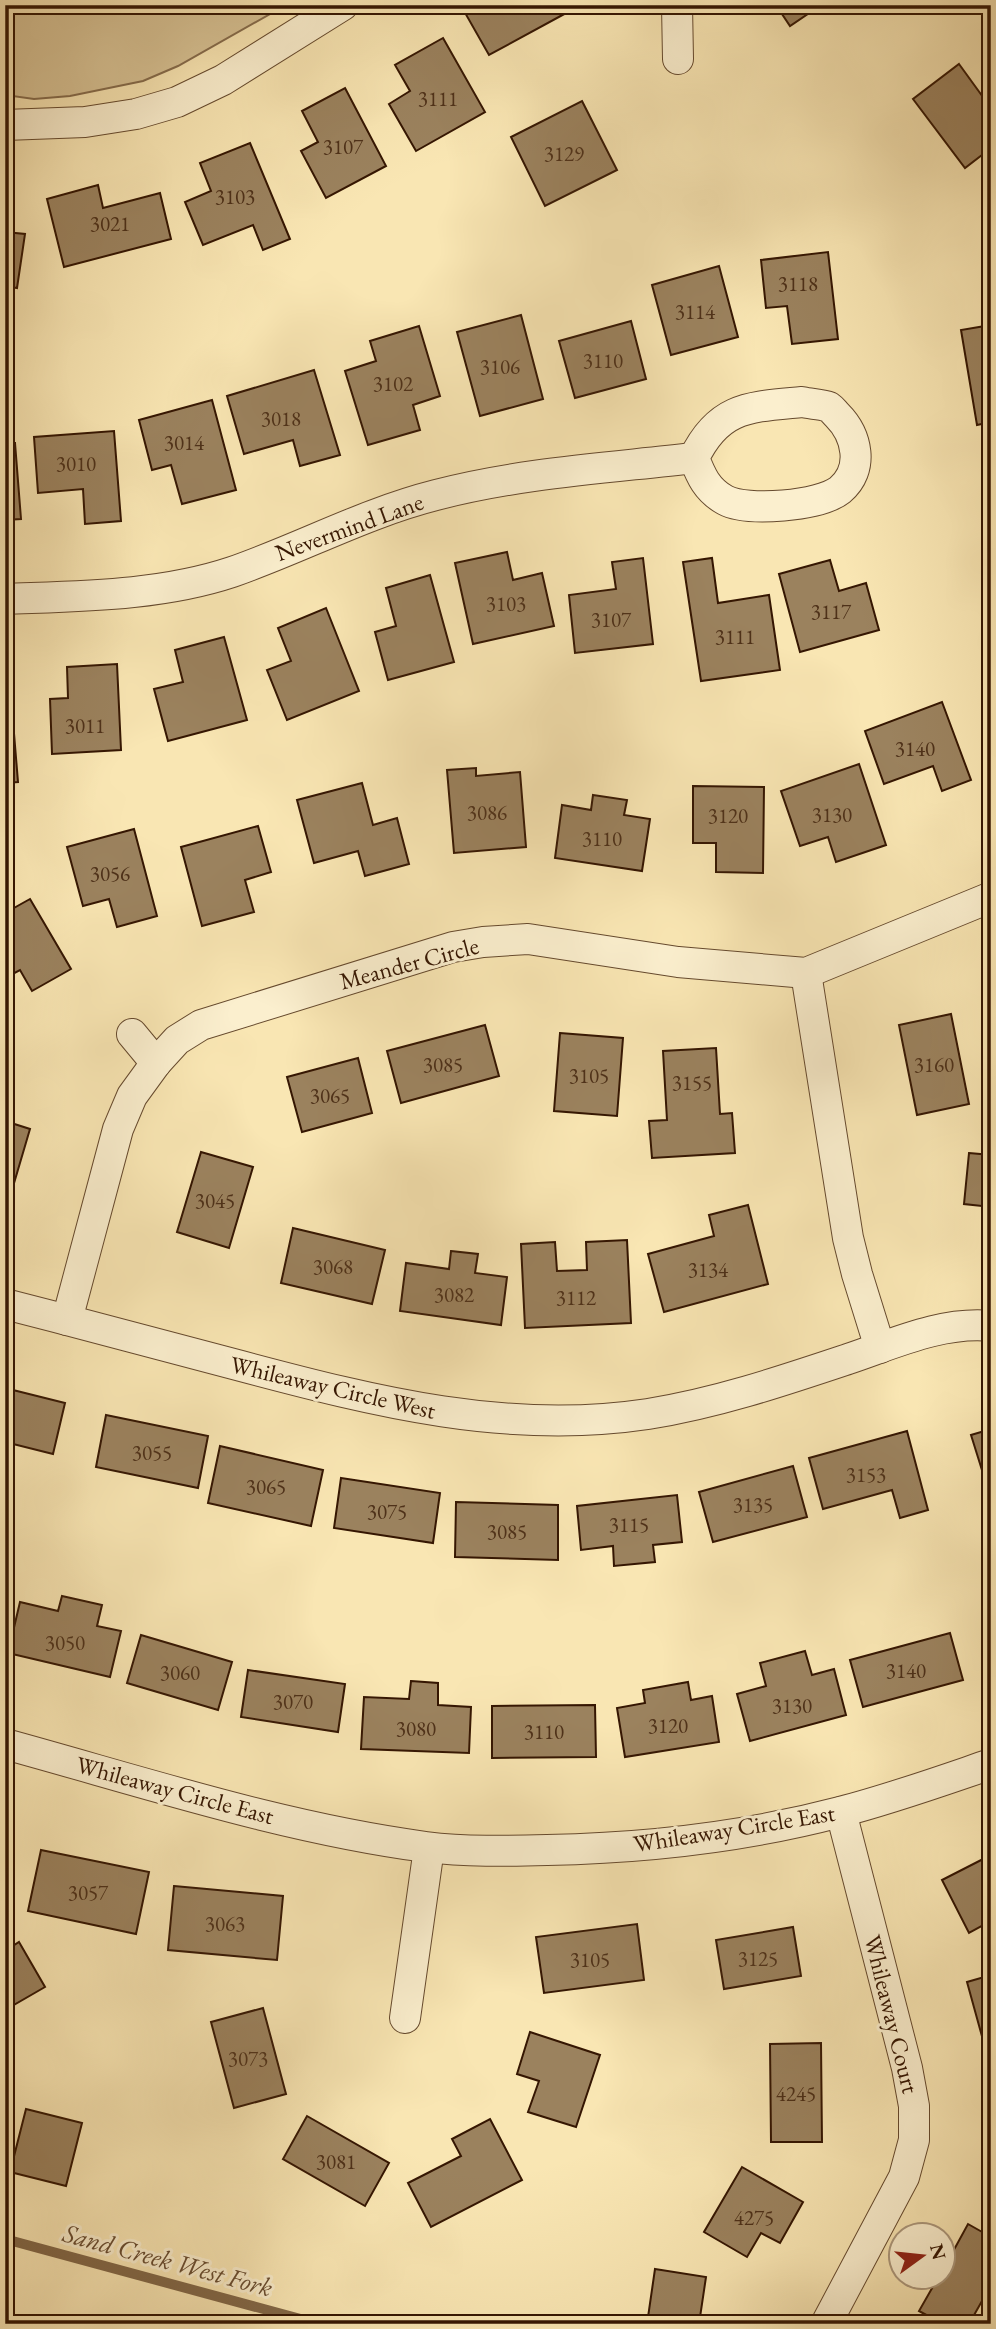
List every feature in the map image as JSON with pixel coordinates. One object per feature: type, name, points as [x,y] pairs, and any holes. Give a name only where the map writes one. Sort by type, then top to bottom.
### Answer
[{"type":"street","points":[[5,125],[85,122],[136,114],[177,102],[223,80],[343,5]]},
{"type":"street","points":[[677,5],[678,59]]},
{"type":"street","points":[[802,402],[829,407],[848,426],[856,447],[854,471],[840,490],[818,501],[755,507],[726,501],[704,484],[694,458],[704,438],[725,418],[749,407],[802,402]]},
{"type":"street","name":"Nevermind Lane","points":[[5,599],[141,591],[185,584],[231,572],[348,523],[439,494],[515,478],[694,458]]},
{"type":"street","name":"Meander Circle","points":[[67,1320],[118,1129],[132,1096],[177,1040],[201,1025],[453,947],[483,942],[528,939],[678,962],[806,973],[989,898]]},
{"type":"street","points":[[806,973],[848,1238],[880,1348]]},
{"type":"street","points":[[132,1034],[156,1063]]},
{"type":"street","name":"Whileaway Circle West","points":[[5,1304],[360,1397],[438,1412],[492,1418],[584,1419],[648,1414],[747,1392],[939,1329],[974,1324],[991,1326]]},
{"type":"street","name":"Whileaway Circle East","points":[[5,1744],[287,1821],[367,1838],[429,1847],[500,1851],[675,1842],[763,1828],[841,1812],[991,1763]]},
{"type":"street","name":"Whileaway Court","points":[[826,2324],[904,2177],[914,2140],[914,2106],[907,2068],[841,1812]]},
{"type":"street","points":[[405,2018],[429,1847]]},
{"type":"shaded area","points":[[5,5],[286,5],[178,66],[143,81],[70,96],[34,99],[5,95]]},
{"type":"building","points":[[475,5],[564,5],[568,12],[489,55],[464,11]]},
{"type":"building","points":[[776,5],[821,5],[790,26]]},
{"type":"building","points":[[443,38],[485,112],[416,151],[389,104],[410,91],[395,65]]},
{"type":"building","points":[[959,64],[988,104],[991,101],[991,148],[965,168],[913,99]]},
{"type":"building","points":[[345,88],[386,166],[326,198],[301,151],[318,142],[302,111]]},
{"type":"building","points":[[582,101],[617,170],[545,206],[511,137]]},
{"type":"building","points":[[250,143],[290,239],[263,250],[253,225],[203,245],[185,202],[211,191],[200,163]]},
{"type":"building","points":[[98,185],[103,208],[160,193],[171,239],[64,267],[47,199]]},
{"type":"building","points":[[5,232],[25,234],[17,288],[5,286]]},
{"type":"building","points":[[828,252],[838,339],[792,344],[787,306],[766,308],[761,260]]},
{"type":"building","points":[[719,266],[738,337],[671,355],[652,285]]},
{"type":"building","points":[[521,315],[543,399],[480,416],[457,332]]},
{"type":"building","points":[[631,321],[646,379],[575,398],[559,341]]},
{"type":"building","points":[[991,325],[991,422],[977,425],[961,330]]},
{"type":"building","points":[[419,326],[440,396],[413,405],[420,430],[368,445],[345,371],[376,361],[370,341]]},
{"type":"building","points":[[314,370],[340,455],[300,466],[293,440],[244,454],[227,396]]},
{"type":"building","points":[[212,400],[236,490],[182,504],[171,465],[152,470],[139,420]]},
{"type":"building","points":[[114,431],[121,521],[85,524],[83,489],[38,493],[34,437]]},
{"type":"building","points":[[5,443],[15,443],[21,519],[5,520]]},
{"type":"building","points":[[507,552],[513,580],[542,573],[554,626],[473,644],[455,563]]},
{"type":"building","points":[[643,558],[653,644],[575,653],[569,595],[616,589],[612,562]]},
{"type":"building","points":[[712,558],[718,603],[769,595],[780,670],[701,681],[683,562]]},
{"type":"building","points":[[830,560],[839,591],[866,583],[879,630],[800,652],[779,574]]},
{"type":"building","points":[[430,575],[454,662],[388,680],[375,632],[396,626],[386,588]]},
{"type":"building","points":[[326,608],[359,691],[287,720],[267,670],[291,661],[278,628]]},
{"type":"building","points":[[224,637],[247,720],[168,741],[154,689],[183,682],[175,650]]},
{"type":"building","points":[[117,664],[121,750],[52,754],[50,699],[68,698],[67,667]]},
{"type":"building","points":[[942,702],[971,780],[942,791],[933,766],[884,784],[865,731]]},
{"type":"building","points":[[5,709],[12,709],[18,782],[5,783]]},
{"type":"building","points":[[859,764],[886,845],[836,862],[828,837],[800,846],[781,791]]},
{"type":"building","points":[[476,768],[476,776],[520,772],[526,847],[454,853],[447,770]]},
{"type":"building","points":[[362,783],[373,825],[397,818],[409,864],[365,876],[358,851],[314,863],[297,800]]},
{"type":"building","points":[[693,786],[764,787],[763,873],[716,872],[716,843],[693,843]]},
{"type":"building","points":[[593,795],[627,800],[624,815],[650,819],[642,871],[555,858],[562,805],[591,810]]},
{"type":"building","points":[[258,826],[271,872],[245,880],[254,912],[202,926],[181,847]]},
{"type":"building","points":[[134,829],[157,916],[117,927],[109,899],[83,906],[67,847]]},
{"type":"building","points":[[30,899],[71,969],[32,991],[20,970],[5,978],[5,913]]},
{"type":"building","points":[[951,1014],[969,1104],[917,1115],[899,1025]]},
{"type":"building","points":[[485,1025],[499,1076],[401,1103],[387,1051]]},
{"type":"building","points":[[560,1033],[623,1038],[617,1116],[554,1111]]},
{"type":"building","points":[[716,1048],[720,1114],[732,1113],[735,1153],[652,1158],[649,1121],[667,1120],[663,1051]]},
{"type":"building","points":[[358,1058],[372,1113],[302,1132],[287,1077]]},
{"type":"building","points":[[5,1121],[30,1129],[7,1207],[5,1207]]},
{"type":"building","points":[[201,1152],[253,1167],[229,1248],[177,1232]]},
{"type":"building","points":[[969,1153],[991,1155],[991,1207],[964,1204]]},
{"type":"building","points":[[748,1205],[768,1284],[664,1312],[648,1254],[714,1236],[709,1215]]},
{"type":"building","points":[[293,1228],[385,1250],[372,1304],[281,1283]]},
{"type":"building","points":[[627,1240],[631,1323],[525,1328],[521,1244],[555,1242],[557,1271],[587,1270],[586,1242]]},
{"type":"building","points":[[451,1251],[478,1254],[475,1273],[507,1277],[501,1325],[400,1311],[406,1263],[449,1269]]},
{"type":"building","points":[[5,1388],[65,1403],[53,1454],[5,1442]]},
{"type":"building","points":[[106,1415],[208,1436],[198,1488],[96,1467]]},
{"type":"building","points":[[991,1429],[991,1499],[971,1435]]},
{"type":"building","points":[[907,1431],[928,1510],[900,1518],[892,1490],[823,1509],[809,1458]]},
{"type":"building","points":[[220,1446],[323,1470],[311,1526],[208,1503]]},
{"type":"building","points":[[793,1466],[807,1517],[713,1542],[699,1492]]},
{"type":"building","points":[[341,1478],[440,1493],[433,1543],[334,1528]]},
{"type":"building","points":[[677,1495],[682,1542],[653,1545],[655,1562],[614,1566],[613,1546],[581,1550],[577,1506]]},
{"type":"building","points":[[456,1502],[558,1505],[558,1560],[455,1557]]},
{"type":"building","points":[[62,1596],[102,1605],[97,1626],[121,1631],[110,1677],[8,1653],[20,1602],[58,1611]]},
{"type":"building","points":[[950,1633],[963,1680],[863,1707],[850,1660]]},
{"type":"building","points":[[141,1635],[232,1662],[218,1710],[127,1683]]},
{"type":"building","points":[[805,1651],[812,1675],[834,1669],[846,1715],[750,1741],[737,1694],[766,1686],[760,1663]]},
{"type":"building","points":[[248,1670],[345,1684],[338,1732],[241,1717]]},
{"type":"building","points":[[411,1681],[438,1683],[438,1705],[471,1707],[469,1753],[361,1749],[364,1697],[409,1699]]},
{"type":"building","points":[[688,1682],[691,1700],[712,1696],[719,1742],[625,1757],[617,1708],[645,1703],[643,1690]]},
{"type":"building","points":[[595,1705],[596,1757],[492,1758],[492,1706]]},
{"type":"building","points":[[41,1850],[149,1872],[136,1934],[28,1911]]},
{"type":"building","points":[[991,1855],[991,1921],[969,1933],[942,1880]]},
{"type":"building","points":[[174,1886],[283,1896],[277,1960],[168,1950]]},
{"type":"building","points":[[637,1924],[644,1980],[544,1993],[536,1937]]},
{"type":"building","points":[[793,1927],[801,1976],[724,1989],[716,1940]]},
{"type":"building","points":[[19,1942],[45,1987],[5,2010],[5,1951]]},
{"type":"building","points":[[991,1975],[991,2069],[967,1982]]},
{"type":"building","points":[[263,2008],[286,2094],[234,2108],[211,2022]]},
{"type":"building","points":[[530,2032],[600,2055],[576,2127],[528,2112],[539,2081],[517,2074]]},
{"type":"building","points":[[821,2043],[822,2142],[771,2142],[770,2044]]},
{"type":"building","points":[[26,2109],[82,2123],[66,2186],[10,2172]]},
{"type":"building","points":[[307,2116],[389,2163],[365,2206],[283,2159]]},
{"type":"building","points":[[490,2119],[522,2180],[431,2227],[408,2183],[461,2156],[452,2139]]},
{"type":"building","points":[[742,2167],[803,2202],[780,2243],[761,2233],[747,2257],[704,2232]]},
{"type":"building","points":[[968,2224],[991,2237],[991,2285],[969,2324],[943,2324],[919,2311],[931,2290],[958,2290],[958,2242]]},
{"type":"building","points":[[655,2269],[706,2277],[699,2324],[647,2324]]},
{"type":"waterway","name":"Sand Creek West Fork","points":[[5,2239],[319,2324]]}]
